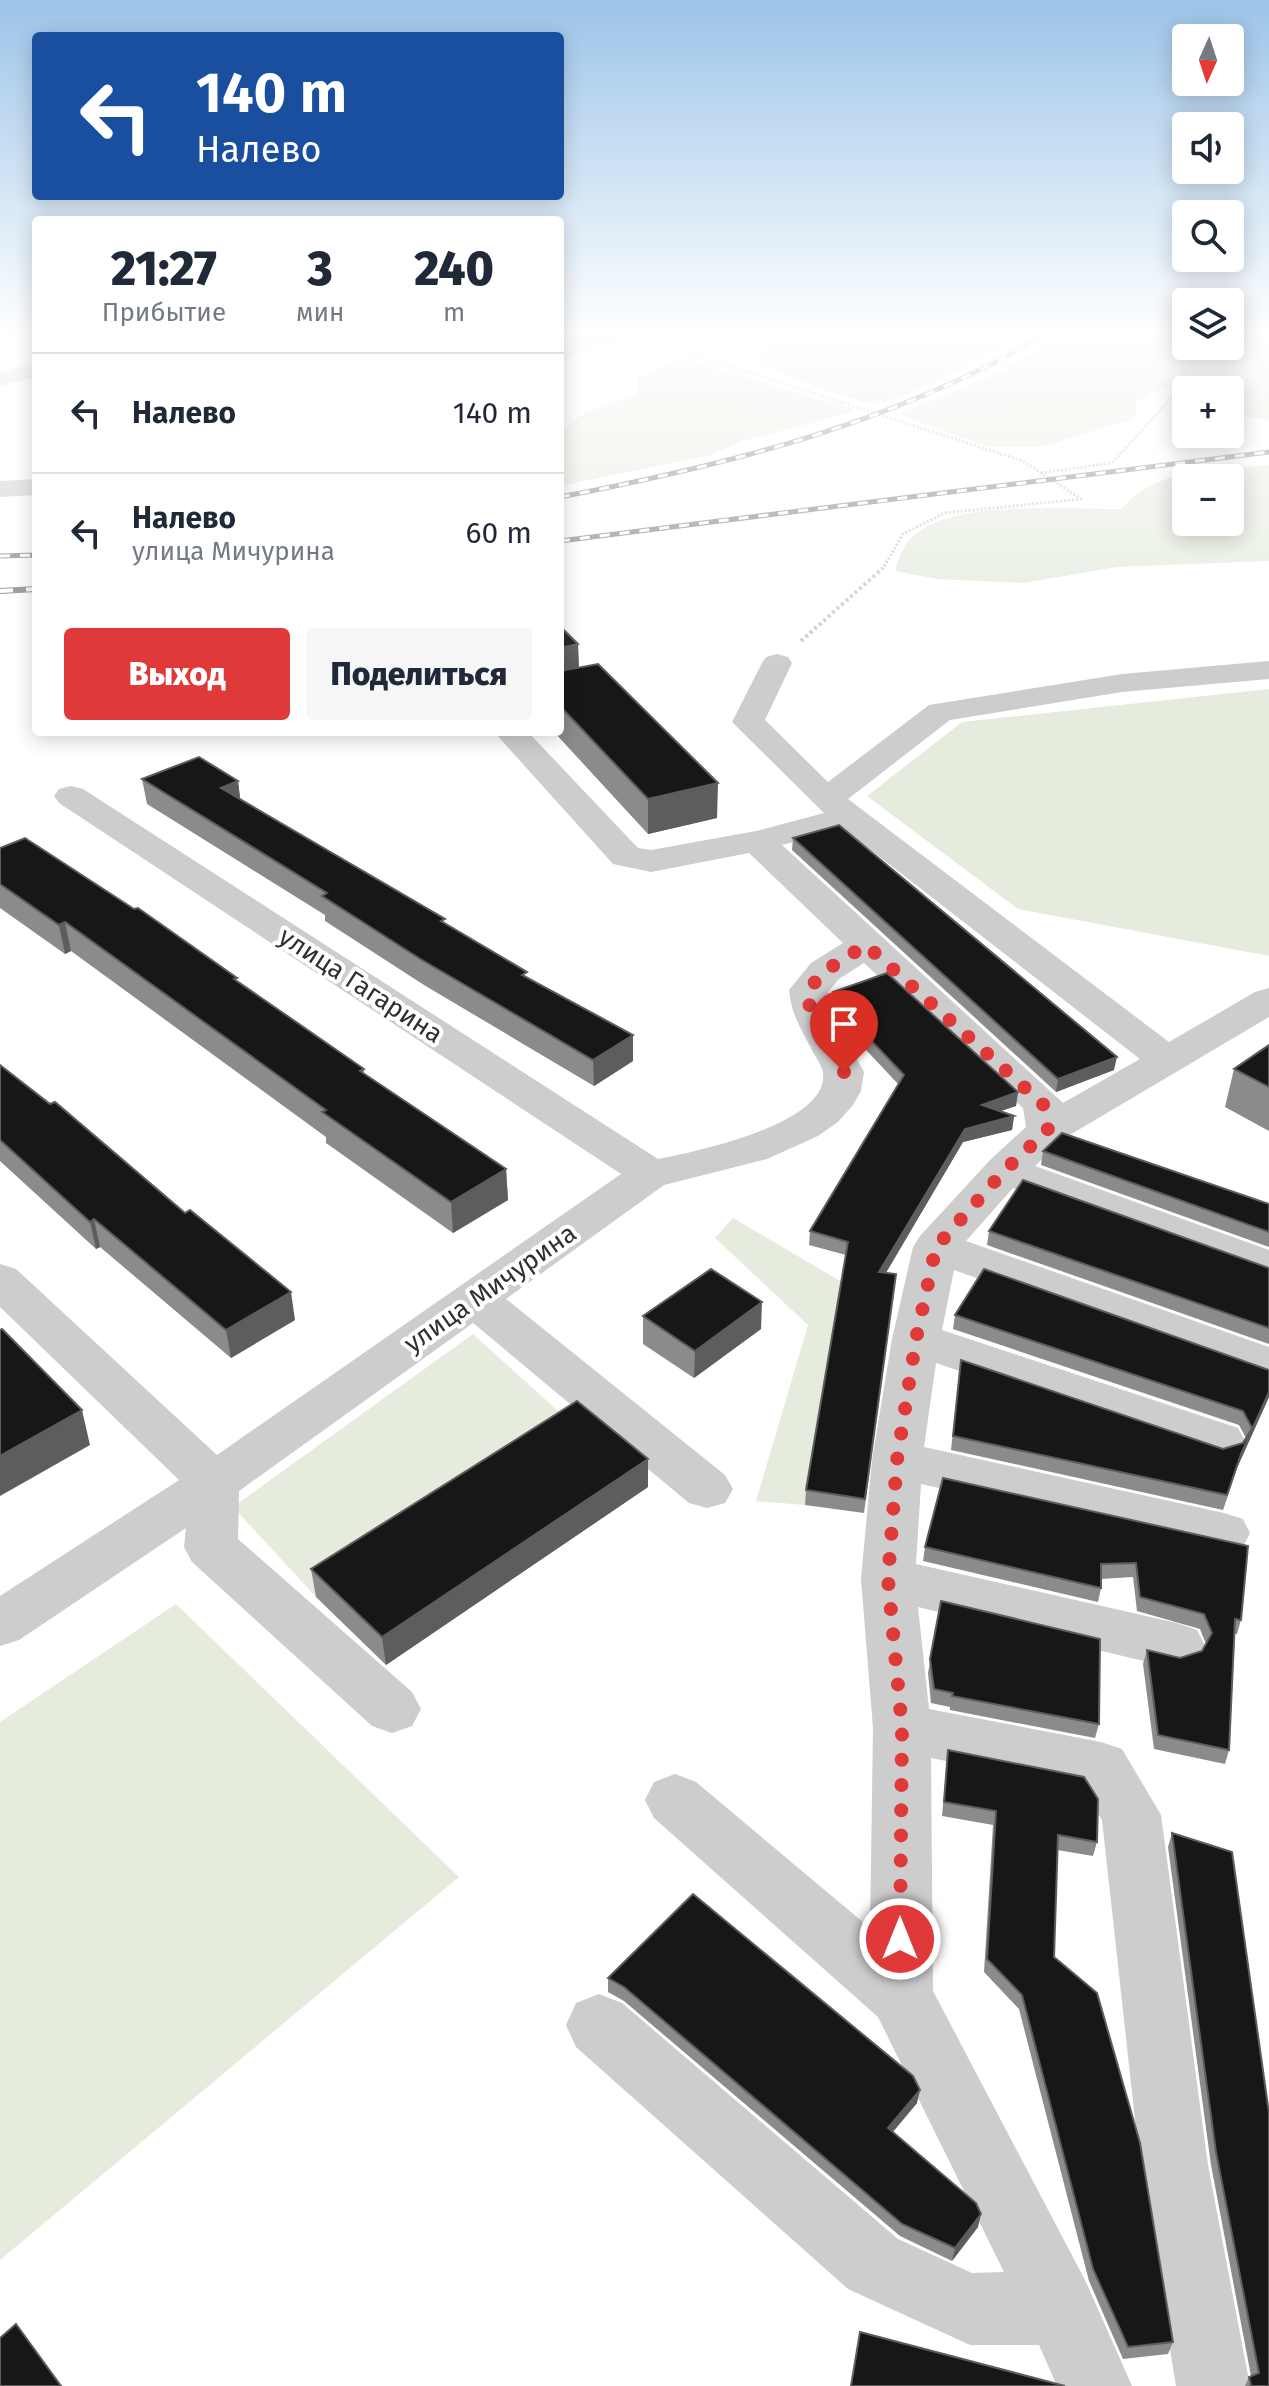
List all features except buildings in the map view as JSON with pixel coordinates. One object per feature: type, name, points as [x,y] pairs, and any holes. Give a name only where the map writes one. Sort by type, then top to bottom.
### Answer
[{"type":"street","points":[[0,489],[32,487]]},
{"type":"street","points":[[777,663],[748,722],[838,808],[1167,1060]]},
{"type":"street","points":[[514,736],[626,856],[651,861],[757,841],[838,808],[940,712],[1122,683],[1269,670]]},
{"type":"street","name":"улица Гагарина","points":[[71,796],[651,1174]]},
{"type":"street","points":[[757,841],[866,945],[1043,1104],[1048,1130]]},
{"type":"street","name":"улица Мичурина","points":[[0,1624],[214,1483],[651,1174],[698,1166],[752,1150],[804,1126],[838,1095],[844,1072],[810,1010],[808,990],[825,971],[866,945]]},
{"type":"street","points":[[901,1995],[902,1728],[888,1579],[897,1460],[916,1339],[936,1247],[1005,1170],[1048,1130],[1269,1000]]},
{"type":"street","points":[[1005,1170],[1269,1267]]},
{"type":"street","points":[[936,1247],[1269,1365]]},
{"type":"street","points":[[0,1280],[214,1483],[211,1547],[392,1709]]},
{"type":"street","points":[[475,1299],[707,1489]]},
{"type":"street","points":[[916,1339],[1220,1441]]},
{"type":"street","points":[[897,1460],[1224,1533]]},
{"type":"street","points":[[888,1579],[1177,1646]]},
{"type":"street","points":[[902,1728],[1101,1767],[1131,1815],[1174,2165],[1213,2386]]},
{"type":"street","points":[[675,1800],[901,1995],[1060,2308],[1095,2386]]},
{"type":"street","points":[[599,2025],[873,2264],[970,2309],[1060,2308]]},
{"type":"path","points":[[777,663],[880,573],[903,534],[945,513],[1081,499],[1023,461],[968,443]]},
{"type":"path","points":[[1041,473],[1112,463],[1128,443]]},
{"type":"shaded area","points":[[564,443],[737,443],[711,455],[564,485]]},
{"type":"shaded area","points":[[977,443],[1052,443],[1040,447],[987,447]]},
{"type":"shaded area","points":[[1269,465],[1269,561],[1117,567],[1024,583],[936,579],[895,571],[911,538],[929,525],[953,517],[1011,509],[1122,509],[1135,495],[1172,477],[1172,536],[1244,536],[1244,467]]},
{"type":"shaded area","points":[[1269,689],[1269,956],[1018,909],[867,796],[962,722]]},
{"type":"shaded area","points":[[733,1218],[842,1282],[805,1505],[756,1501],[808,1325],[715,1238]]},
{"type":"shaded area","points":[[473,1334],[578,1429],[316,1597],[233,1507]]},
{"type":"shaded area","points":[[176,1604],[459,1877],[0,2260],[0,1722]]},
{"type":"railway","points":[[564,496],[688,470],[788,443]]},
{"type":"railway","points":[[564,540],[1269,452]]},
{"type":"railway","points":[[0,556],[32,555]]},
{"type":"railway","points":[[0,591],[32,589]]},
{"type":"route","points":[[844,1072],[810,1010],[808,990],[825,971],[866,945],[1043,1104],[1048,1130],[1005,1170],[936,1247],[916,1339],[897,1460],[888,1579],[902,1728],[900,1939]]}]
